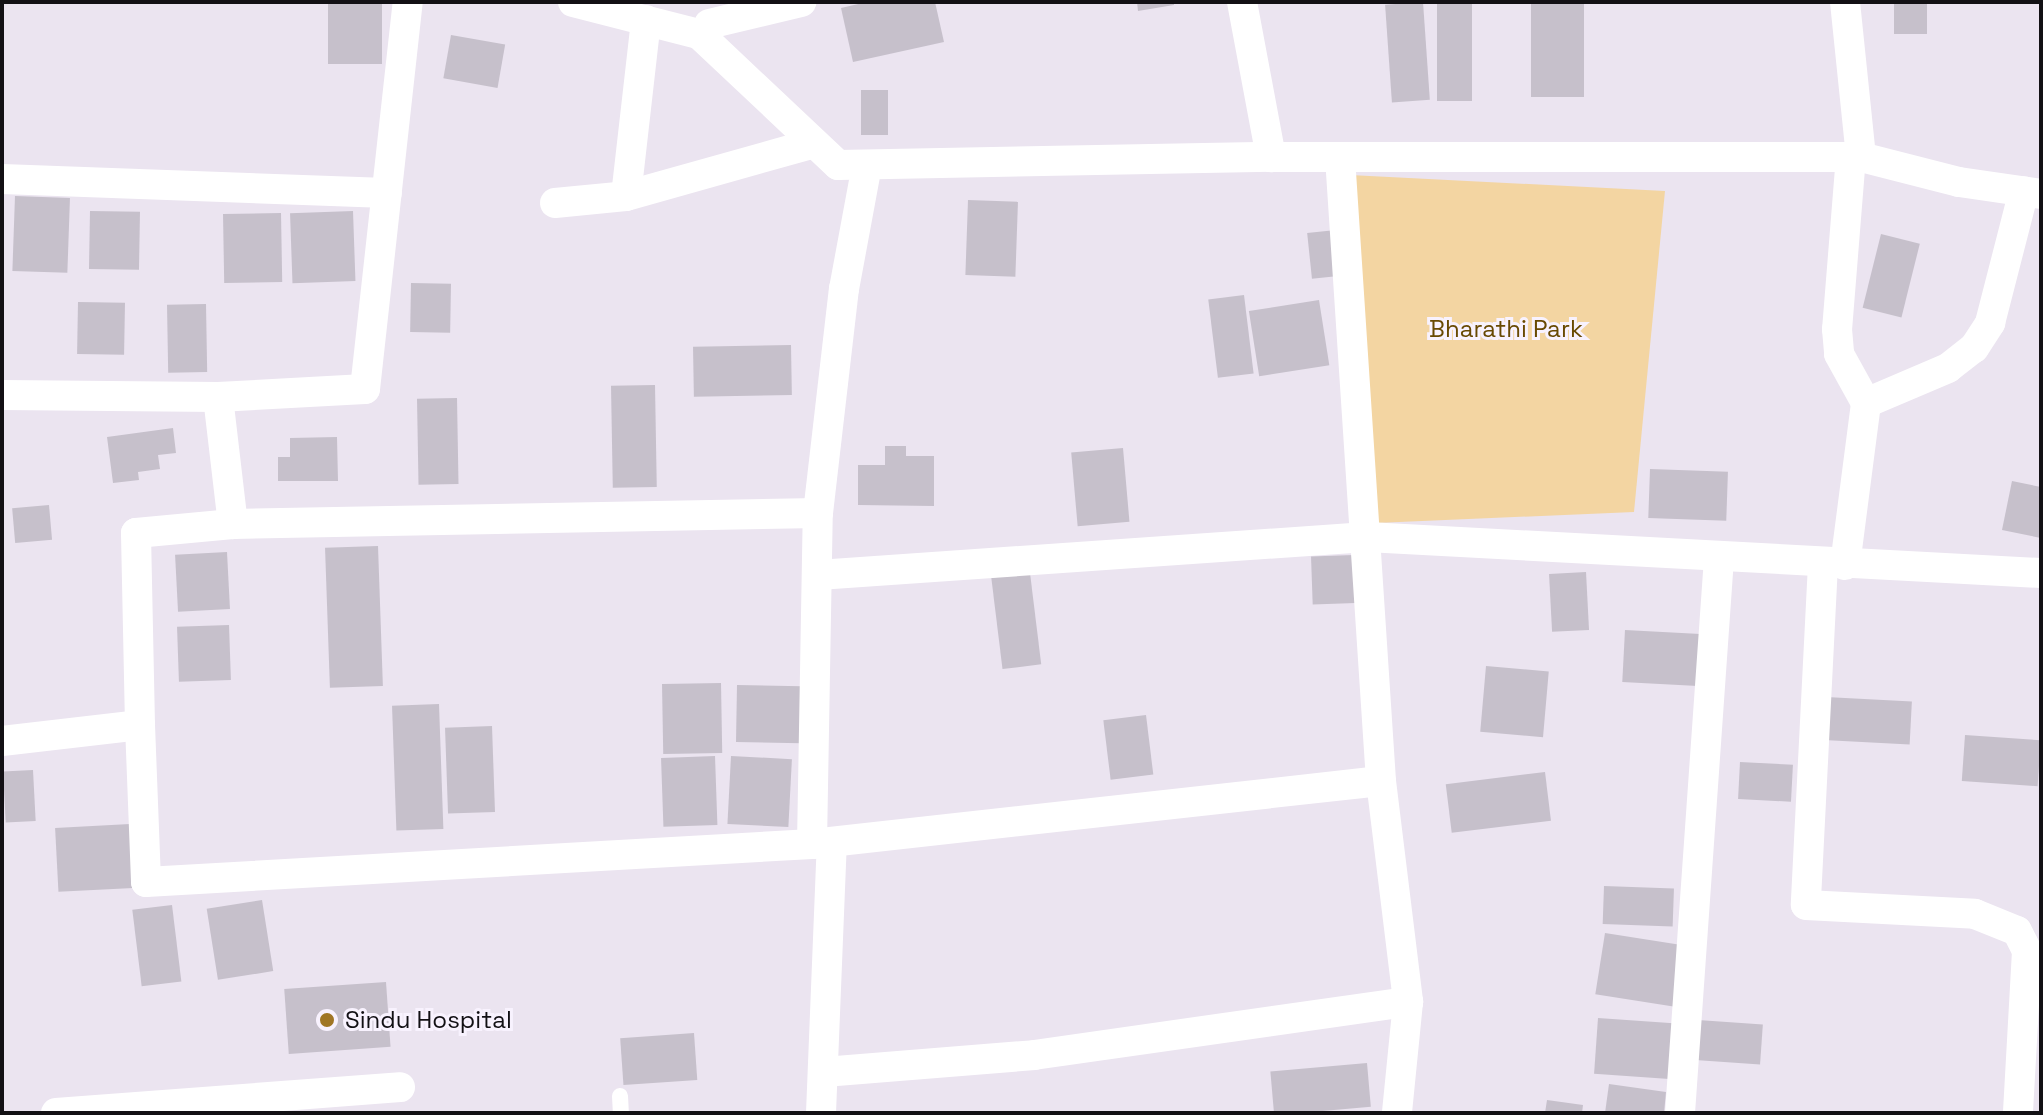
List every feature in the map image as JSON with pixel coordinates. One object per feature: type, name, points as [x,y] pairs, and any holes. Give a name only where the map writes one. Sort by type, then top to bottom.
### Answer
[{"type":"street","points":[[2,395],[218,397],[365,389],[408,2]]},
{"type":"street","points":[[573,2],[699,34],[709,23],[801,2]]},
{"type":"street","points":[[1242,2],[1271,157]]},
{"type":"street","points":[[1845,2],[1856,156],[1837,329],[1839,354],[1866,403],[1834,565],[1806,905],[1975,914],[1998,919],[2017,931],[2027,951],[2018,1113]]},
{"type":"street","points":[[626,196],[646,20]]},
{"type":"street","points":[[709,23],[814,143],[838,165],[1271,157],[1856,156],[1959,182],[2032,193],[1990,323],[1974,348],[1948,368],[1866,403]]},
{"type":"street","points":[[555,203],[626,196],[814,143]]},
{"type":"street","points":[[1340,157],[1381,781],[1408,1002],[1397,1113]]},
{"type":"street","points":[[821,1113],[824,1072],[818,513],[844,289],[867,165]]},
{"type":"street","points":[[2,179],[387,193]]},
{"type":"street","points":[[218,397],[233,524]]},
{"type":"street","points":[[818,513],[233,524],[136,533],[146,882],[822,843],[1381,781]]},
{"type":"street","points":[[818,575],[1367,537],[1834,565],[2041,573]]},
{"type":"street","points":[[1680,1113],[1719,558]]},
{"type":"street","points":[[2,741],[140,725]]},
{"type":"street","points":[[824,1072],[1034,1055],[1408,1002]]},
{"type":"street","points":[[56,1113],[400,1087]]},
{"type":"lane","points":[[620,1096],[621,1113]]},
{"type":"green space","name":"Bharathi Park","points":[[1350,175],[1665,191],[1634,512],[1376,523]]},
{"type":"building","points":[[328,2],[382,2],[382,64],[328,64]]},
{"type":"building","points":[[867,2],[935,2],[944,42],[853,62],[841,8]]},
{"type":"building","points":[[1137,2],[1174,2],[1174,5],[1138,11]]},
{"type":"building","points":[[1423,2],[1430,100],[1392,102],[1385,5]]},
{"type":"building","points":[[1437,2],[1472,2],[1472,101],[1437,101]]},
{"type":"building","points":[[1531,2],[1584,2],[1584,97],[1531,97]]},
{"type":"building","points":[[1894,2],[1927,2],[1927,34],[1894,34]]},
{"type":"building","points":[[451,35],[505,45],[498,88],[443,78]]},
{"type":"building","points":[[861,90],[888,90],[888,135],[861,135]]},
{"type":"building","points":[[15,196],[70,198],[67,273],[12,271]]},
{"type":"building","points":[[968,200],[1018,202],[1015,277],[965,275]]},
{"type":"building","points":[[90,211],[140,212],[139,270],[89,269]]},
{"type":"building","points":[[353,211],[355,281],[292,283],[290,213]]},
{"type":"building","points":[[281,213],[282,282],[224,283],[223,214]]},
{"type":"building","points":[[1336,230],[1341,276],[1312,279],[1307,233]]},
{"type":"building","points":[[1881,234],[1920,244],[1901,317],[1863,308]]},
{"type":"building","points":[[411,283],[451,284],[450,333],[410,332]]},
{"type":"building","points":[[1244,295],[1254,373],[1218,378],[1208,299]]},
{"type":"building","points":[[1319,300],[1329,365],[1259,376],[1249,311]]},
{"type":"building","points":[[78,302],[125,303],[124,355],[77,354]]},
{"type":"building","points":[[206,304],[207,372],[168,373],[167,305]]},
{"type":"building","points":[[791,345],[792,395],[694,397],[693,347]]},
{"type":"building","points":[[655,385],[657,487],[613,488],[611,386]]},
{"type":"building","points":[[457,398],[459,484],[419,485],[417,399]]},
{"type":"building","points":[[173,428],[176,453],[158,455],[160,469],[138,472],[139,480],[113,483],[107,437]]},
{"type":"building","points":[[337,437],[338,481],[278,481],[278,457],[290,457],[290,438]]},
{"type":"building","points":[[885,446],[906,446],[906,456],[934,456],[934,506],[858,505],[858,465],[885,465]]},
{"type":"building","points":[[1123,448],[1129,522],[1078,526],[1071,453]]},
{"type":"building","points":[[1650,469],[1728,472],[1726,521],[1648,518]]},
{"type":"building","points":[[2012,481],[2041,487],[2041,538],[2002,530]]},
{"type":"building","points":[[49,505],[52,540],[15,543],[12,508]]},
{"type":"building","points":[[378,546],[383,686],[330,688],[325,548]]},
{"type":"building","points":[[227,552],[230,609],[178,612],[175,555]]},
{"type":"building","points":[[1354,555],[1356,603],[1313,604],[1311,557]]},
{"type":"building","points":[[1586,572],[1589,630],[1552,632],[1549,574]]},
{"type":"building","points":[[1030,573],[1041,664],[1003,669],[991,578]]},
{"type":"building","points":[[229,625],[231,680],[179,682],[177,627]]},
{"type":"building","points":[[1625,630],[1710,634],[1707,686],[1622,682]]},
{"type":"building","points":[[1486,666],[1549,671],[1543,737],[1480,732]]},
{"type":"building","points":[[721,683],[722,753],[663,754],[662,684]]},
{"type":"building","points":[[737,685],[802,686],[801,743],[736,742]]},
{"type":"building","points":[[1826,697],[1912,702],[1910,744],[1824,740]]},
{"type":"building","points":[[439,704],[443,829],[396,831],[392,706]]},
{"type":"building","points":[[1146,715],[1153,775],[1111,780],[1103,720]]},
{"type":"building","points":[[492,726],[495,812],[448,814],[445,728]]},
{"type":"building","points":[[1965,735],[2041,740],[2038,786],[1962,781]]},
{"type":"building","points":[[715,756],[717,825],[663,827],[661,758]]},
{"type":"building","points":[[731,756],[792,759],[788,827],[727,824]]},
{"type":"building","points":[[1740,762],[1793,765],[1791,802],[1738,799]]},
{"type":"building","points":[[33,770],[36,821],[6,823],[3,772]]},
{"type":"building","points":[[1545,772],[1551,821],[1452,833],[1446,784]]},
{"type":"building","points":[[130,824],[133,888],[58,892],[55,828]]},
{"type":"building","points":[[1604,886],[1674,888],[1673,926],[1603,924]]},
{"type":"building","points":[[262,900],[273,971],[218,980],[207,909]]},
{"type":"building","points":[[172,905],[181,981],[142,986],[132,910]]},
{"type":"building","points":[[1605,933],[1683,945],[1673,1007],[1595,994]]},
{"type":"building","points":[[386,982],[391,1047],[289,1054],[284,989]]},
{"type":"building","points":[[1598,1018],[1677,1024],[1673,1079],[1594,1074]]},
{"type":"building","points":[[1698,1020],[1763,1025],[1760,1064],[1695,1060]]},
{"type":"building","points":[[694,1033],[697,1080],[623,1085],[620,1038]]},
{"type":"building","points":[[1367,1063],[1371,1107],[1274,1113],[1270,1071]]},
{"type":"building","points":[[1609,1084],[1666,1092],[1664,1113],[1605,1113]]},
{"type":"building","points":[[1547,1100],[1583,1105],[1582,1113],[1545,1113]]},
{"type":"place","name":"Sindu Hospital","points":[[327,1020]]}]
